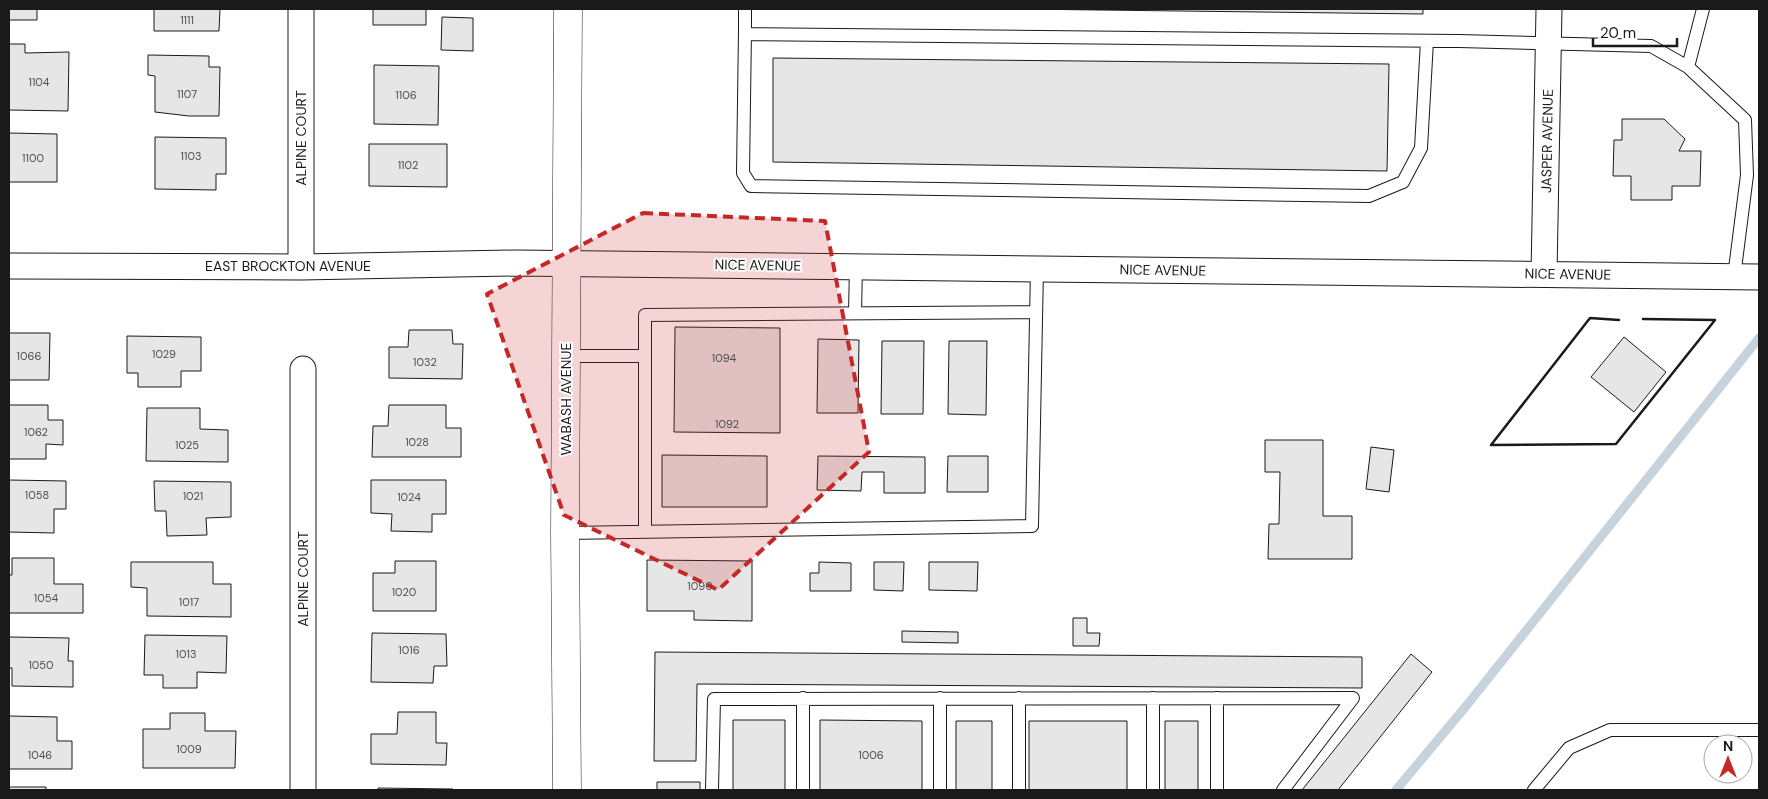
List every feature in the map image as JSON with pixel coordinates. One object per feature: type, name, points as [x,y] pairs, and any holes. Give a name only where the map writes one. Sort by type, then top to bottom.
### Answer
[{"type":"street","name":"ALPINE COURT","points":[[301,267],[302,9]]},
{"type":"street","name":"WABASH AVENUE","points":[[567,790],[568,9]]},
{"type":"street","name":"JASPER AVENUE","points":[[1544,274],[1549,9]]},
{"type":"street","name":"EAST BROCKTON AVENUE","points":[[9,266],[301,267],[567,263]]},
{"type":"street","name":"NICE AVENUE","points":[[567,263],[1759,277]]},
{"type":"street","name":"ALPINE COURT","points":[[303,368],[303,790]]},
{"type":"lane","points":[[745,9],[743,173],[751,186],[1183,195],[1370,196],[1403,182],[1422,148],[1427,41]]},
{"type":"lane","points":[[1688,67],[1703,9]]},
{"type":"lane","points":[[745,30],[748,34],[1548,42],[1651,46],[1688,67],[1745,120],[1747,176],[1734,277]]},
{"type":"lane","points":[[1747,176],[1759,168]]},
{"type":"lane","points":[[855,314],[856,266]]},
{"type":"lane","points":[[566,533],[1032,526],[1036,268]]},
{"type":"lane","points":[[645,532],[645,315],[1036,312]]},
{"type":"lane","points":[[567,356],[645,356]]},
{"type":"lane","points":[[803,698],[803,790]]},
{"type":"lane","points":[[940,698],[940,790]]},
{"type":"lane","points":[[1020,698],[1020,790]]},
{"type":"lane","points":[[1153,698],[1153,790]]},
{"type":"lane","points":[[1217,698],[1217,790]]},
{"type":"lane","points":[[712,790],[714,699],[1353,698],[1284,790]]},
{"type":"lane","points":[[1534,790],[1569,748],[1610,730],[1759,730]]},
{"type":"highlighted area","points":[[643,213],[825,221],[869,452],[718,590],[564,515],[487,294]]},
{"type":"building","points":[[9,9],[37,9],[37,20],[9,20]]},
{"type":"building","points":[[154,9],[220,9],[219,31],[154,31]]},
{"type":"building","points":[[373,9],[426,9],[426,25],[373,25]]},
{"type":"building","points":[[1019,9],[1423,9],[1423,14]]},
{"type":"building","points":[[442,17],[473,18],[473,51],[441,50]]},
{"type":"building","points":[[9,44],[25,44],[25,53],[69,52],[68,111],[9,110]]},
{"type":"building","points":[[148,55],[209,56],[209,67],[220,67],[219,116],[189,116],[155,112],[155,76],[148,75]]},
{"type":"building","points":[[773,58],[1389,64],[1387,171],[773,162]]},
{"type":"building","points":[[374,65],[439,66],[438,125],[374,124]]},
{"type":"building","points":[[1622,119],[1664,119],[1685,139],[1679,151],[1701,151],[1700,186],[1672,186],[1672,200],[1631,200],[1631,176],[1613,176],[1614,140],[1622,140]]},
{"type":"building","points":[[9,133],[57,134],[57,182],[9,182]]},
{"type":"building","points":[[155,137],[226,138],[226,174],[216,174],[216,190],[155,189]]},
{"type":"building","points":[[369,144],[447,144],[447,187],[369,186]]},
{"type":"building","points":[[675,327],[780,328],[780,433],[674,432]]},
{"type":"building","points":[[409,330],[452,330],[453,344],[463,344],[462,379],[389,378],[389,347],[408,347]]},
{"type":"building","points":[[9,333],[50,333],[49,380],[9,380]]},
{"type":"building","points":[[127,336],[201,337],[201,371],[181,371],[181,387],[138,387],[138,373],[127,373]]},
{"type":"building","points":[[1624,337],[1666,372],[1634,412],[1591,377]]},
{"type":"building","points":[[818,339],[859,340],[858,413],[817,413]]},
{"type":"building","points":[[882,341],[924,341],[923,414],[881,414]]},
{"type":"building","points":[[949,341],[987,341],[986,415],[948,414]]},
{"type":"building","points":[[9,405],[48,405],[48,420],[63,420],[63,445],[46,444],[46,459],[9,459]]},
{"type":"building","points":[[389,405],[446,405],[446,428],[461,428],[461,457],[372,457],[373,426],[388,426]]},
{"type":"building","points":[[147,408],[200,408],[200,429],[228,430],[228,462],[146,461]]},
{"type":"building","points":[[1265,440],[1323,440],[1323,516],[1352,516],[1352,559],[1268,559],[1269,524],[1279,524],[1280,472],[1265,472]]},
{"type":"building","points":[[1371,447],[1394,450],[1389,492],[1366,489]]},
{"type":"building","points":[[662,455],[767,456],[767,507],[662,507]]},
{"type":"building","points":[[818,456],[925,457],[925,493],[884,493],[884,472],[862,472],[861,491],[817,490]]},
{"type":"building","points":[[948,456],[988,456],[988,492],[947,492]]},
{"type":"building","points":[[9,480],[66,481],[66,509],[54,509],[54,533],[9,532]]},
{"type":"building","points":[[371,480],[446,480],[446,514],[432,514],[432,532],[391,531],[392,514],[371,513]]},
{"type":"building","points":[[154,481],[231,482],[231,517],[206,518],[207,535],[167,536],[166,511],[155,511]]},
{"type":"building","points":[[12,558],[54,558],[54,584],[83,584],[83,613],[9,613],[9,575],[12,575]]},
{"type":"building","points":[[647,560],[752,561],[752,621],[694,620],[694,611],[647,611]]},
{"type":"building","points":[[395,561],[436,561],[436,611],[373,611],[373,573],[395,573]]},
{"type":"building","points":[[131,562],[213,562],[213,584],[231,584],[231,617],[147,616],[147,588],[131,587]]},
{"type":"building","points":[[819,562],[851,563],[851,591],[810,591],[810,573],[819,573]]},
{"type":"building","points":[[874,562],[904,562],[903,591],[874,590]]},
{"type":"building","points":[[929,562],[978,562],[977,591],[929,590]]},
{"type":"building","points":[[1073,618],[1087,618],[1087,633],[1100,633],[1099,646],[1073,646]]},
{"type":"building","points":[[902,631],[958,632],[958,643],[902,642]]},
{"type":"building","points":[[372,633],[446,634],[447,666],[434,666],[433,683],[371,682]]},
{"type":"building","points":[[145,635],[227,636],[226,673],[197,672],[197,688],[163,688],[163,675],[144,675]]},
{"type":"building","points":[[9,637],[69,638],[68,661],[73,661],[73,687],[12,686],[12,668],[9,668]]},
{"type":"building","points":[[655,652],[1362,657],[1362,688],[697,684],[696,761],[654,761]]},
{"type":"building","points":[[1411,654],[1432,672],[1338,790],[1302,790]]},
{"type":"building","points":[[398,712],[436,712],[436,743],[447,743],[446,765],[371,764],[371,734],[397,734]]},
{"type":"building","points":[[170,713],[205,713],[205,731],[236,731],[235,768],[143,768],[143,729],[170,729]]},
{"type":"building","points":[[9,716],[57,717],[57,741],[72,741],[72,769],[9,769]]},
{"type":"building","points":[[733,720],[785,720],[785,790],[733,790]]},
{"type":"building","points":[[820,720],[922,721],[922,790],[820,790]]},
{"type":"building","points":[[956,721],[992,721],[992,790],[956,790]]},
{"type":"building","points":[[1029,721],[1127,721],[1127,790],[1029,790]]},
{"type":"building","points":[[1165,721],[1198,721],[1198,790],[1165,790]]},
{"type":"building","points":[[657,782],[700,782],[700,790],[657,790]]},
{"type":"building","points":[[9,787],[46,787],[46,790],[9,790]]},
{"type":"building","points":[[378,788],[453,789],[453,790],[378,790]]},
{"type":"waterway","points":[[1396,790],[1467,705],[1759,338]]},
{"type":"wall","points":[[1619,320],[1590,318],[1491,445],[1616,444],[1715,320],[1643,319]]}]
